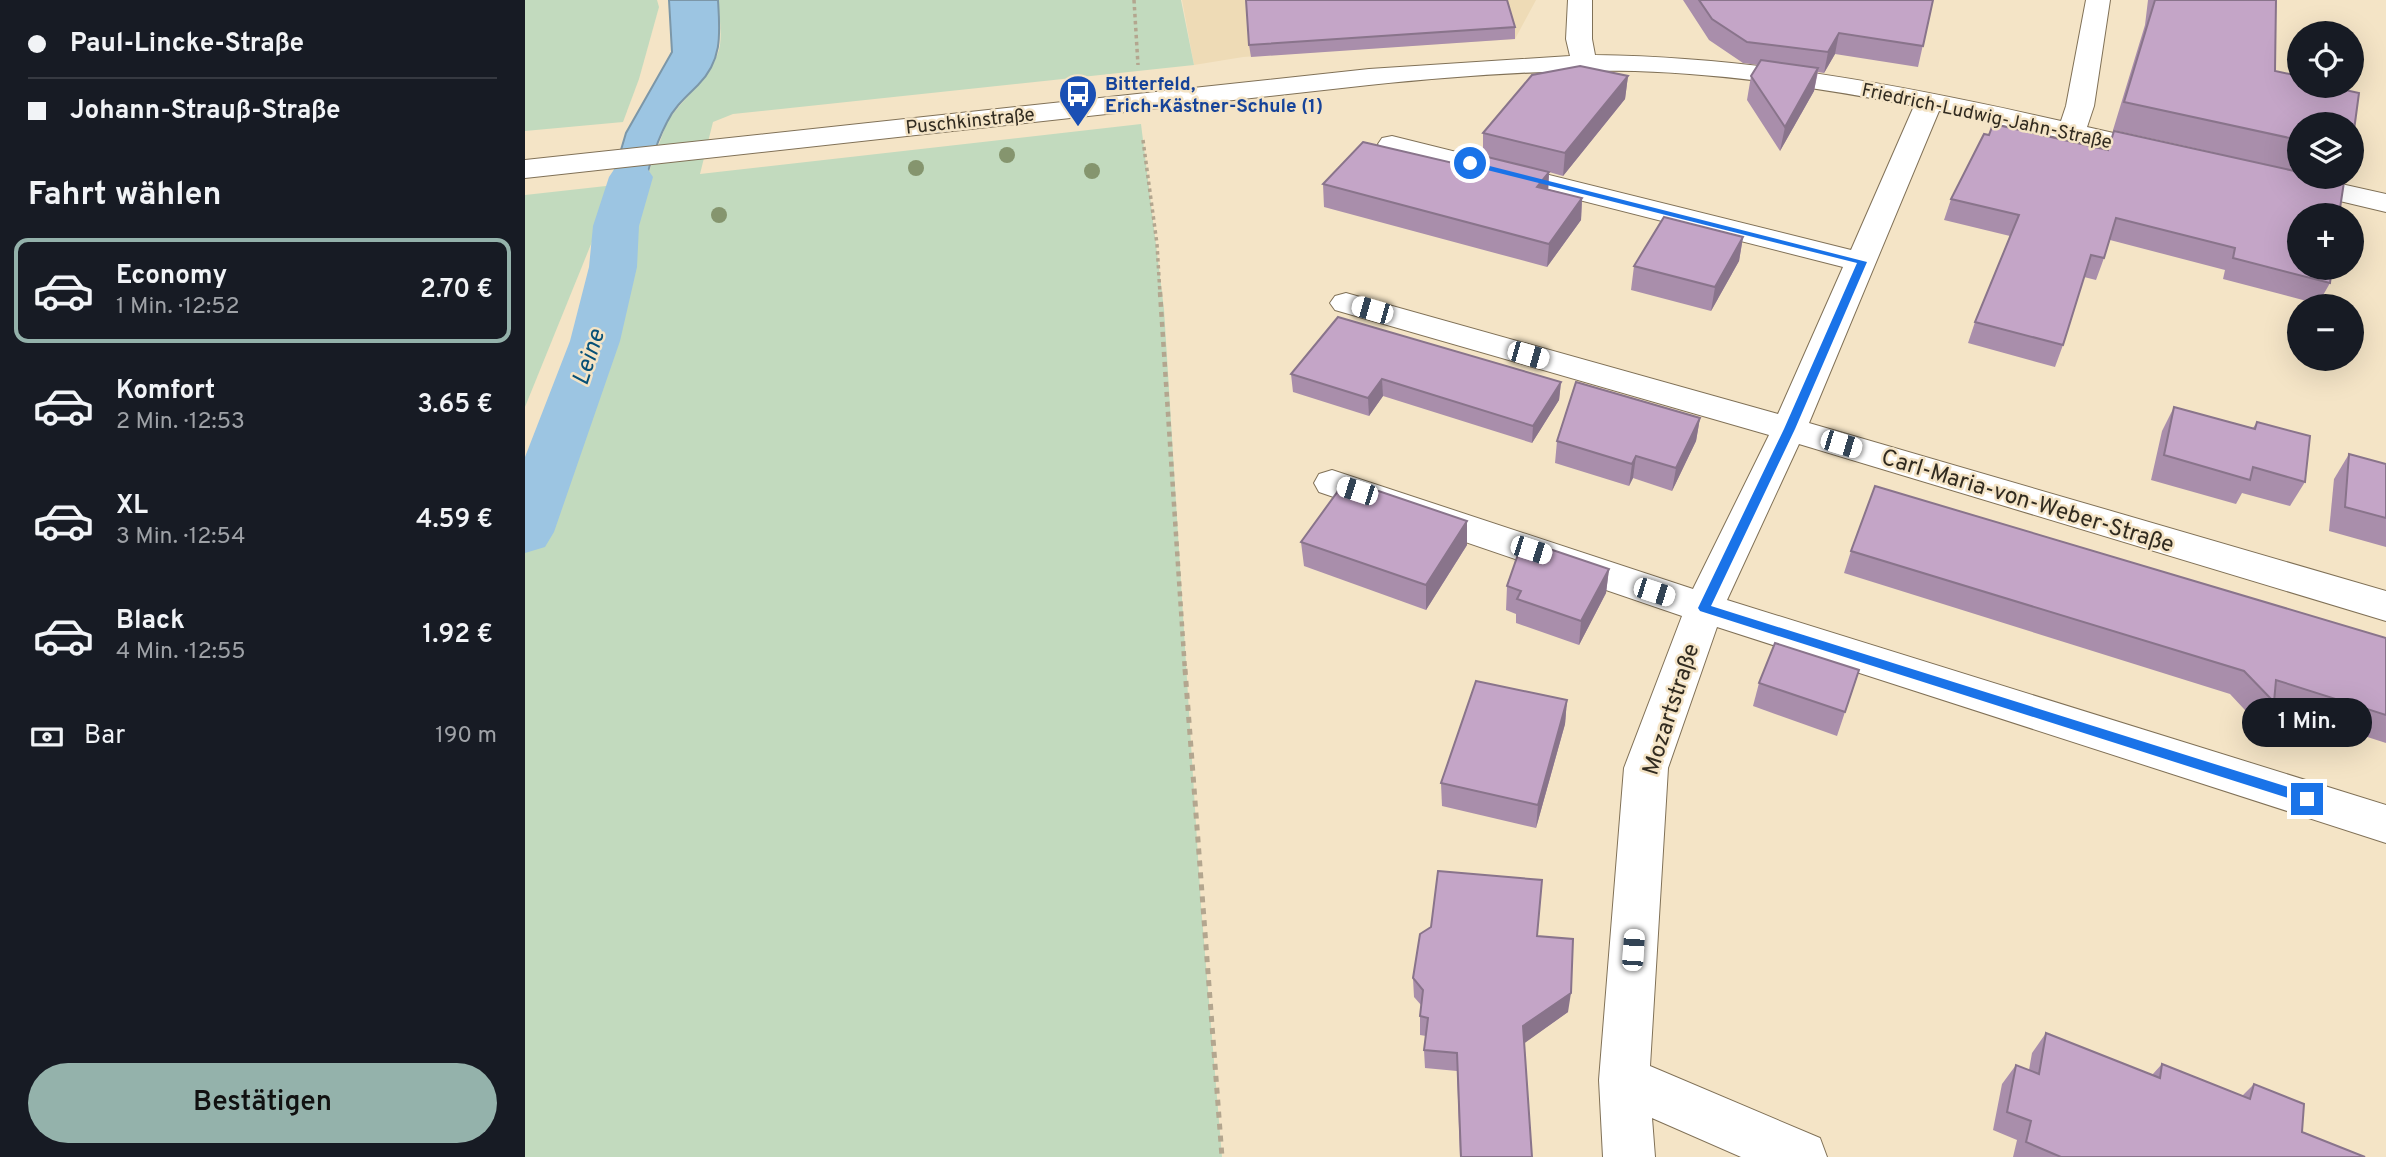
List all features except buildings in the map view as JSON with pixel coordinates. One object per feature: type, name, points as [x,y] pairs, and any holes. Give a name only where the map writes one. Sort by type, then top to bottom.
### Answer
[{"type":"street","points":[[1580,0],[1579,39],[1584,62]]},
{"type":"street","points":[[2071,132],[2080,106],[2098,0]]},
{"type":"street","name":"Puschkinstraße","points":[[525,169],[1460,68],[1584,62]]},
{"type":"street","name":"Friedrich-Ludwig-Jahn-Straße","points":[[1584,62],[1723,69],[1843,85],[1930,101],[2190,159]]},
{"type":"street","name":"Mozartstraße","points":[[1629,1157],[1624,1080],[1646,768],[1704,608],[1789,429],[1930,101]]},
{"type":"street","points":[[1392,144],[1863,262]]},
{"type":"street","points":[[2269,176],[2386,203]]},
{"type":"street","name":"Carl-Maria-von-Weber-Straße","points":[[1346,303],[1789,429],[2386,606]]},
{"type":"street","points":[[1332,483],[1704,608],[2386,824]]},
{"type":"street","points":[[1624,1080],[1801,1157]]},
{"type":"path","points":[[1133,0],[1140,101],[1157,244],[1222,1157]]},
{"type":"shaded area","points":[[1182,0],[1536,0],[1515,39],[1243,57],[1194,65]]},
{"type":"green space","points":[[525,0],[657,0],[659,7],[639,79],[623,122],[525,131]]},
{"type":"green space","points":[[718,0],[1181,0],[1194,65],[733,114],[713,122],[700,174],[1141,124],[1164,309],[1201,905],[1222,1157],[525,1157],[525,513],[667,122],[705,75],[717,55],[721,34]]},
{"type":"green space","points":[[615,185],[525,407],[525,195]]},
{"type":"water","points":[[669,0],[718,0],[719,35],[716,56],[706,76],[677,107],[661,134],[634,224],[598,228],[626,133],[672,52]]},
{"type":"waterway","name":"Leine","points":[[525,532],[595,341],[613,267],[616,226],[631,177]]},
{"type":"place","name":"Bitterfeld, Erich-Kästner-Schule (1)","points":[[1078,128]]},
{"type":"route","points":[[1470,163],[1863,262],[1789,429],[1704,608],[2307,799]]}]
